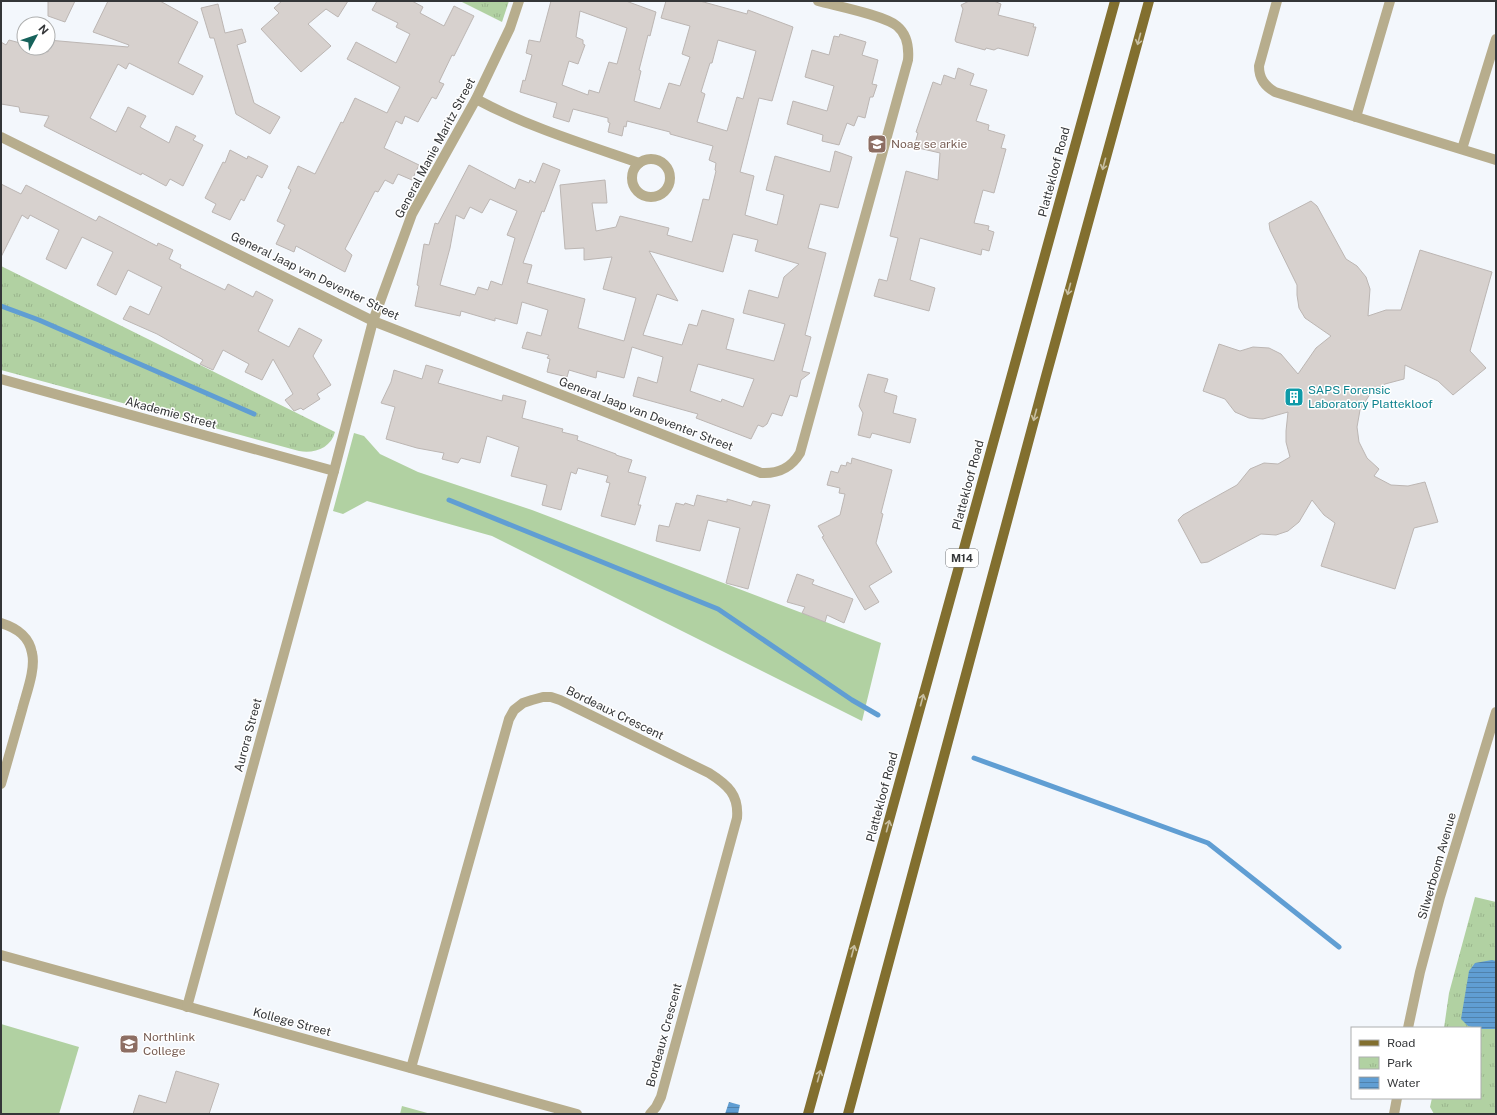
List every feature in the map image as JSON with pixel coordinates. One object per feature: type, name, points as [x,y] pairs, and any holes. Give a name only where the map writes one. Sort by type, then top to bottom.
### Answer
[{"type":"main road","name":"Plattekloof Road","points":[[808,1114],[1115,1]]},
{"type":"main road","name":"M14","points":[[848,1114],[1046,376],[1149,1]]},
{"type":"street","name":"General Manie Maritz Street","points":[[334,471],[373,321],[412,214],[476,99],[510,28],[519,1]]},
{"type":"street","name":"General Jaap van Deventer Street","points":[[1,137],[373,321],[761,473],[778,472],[786,469],[795,461],[800,453],[908,56],[908,41],[898,27],[890,22],[818,1]]},
{"type":"street","points":[[1277,1],[1259,73],[1262,81],[1267,87],[1275,92],[1496,160]]},
{"type":"street","points":[[1356,116],[1390,1]]},
{"type":"street","points":[[1462,149],[1496,39]]},
{"type":"street","points":[[476,99],[517,119],[639,163]]},
{"type":"street","name":"Akademie Street","points":[[1,379],[334,471]]},
{"type":"street","name":"Aurora Street","points":[[187,1006],[334,471]]},
{"type":"street","points":[[1,623],[11,626],[20,632],[28,640],[33,654],[30,681],[1,784]]},
{"type":"street","name":"Bordeaux Crescent","points":[[411,1068],[509,719],[514,710],[523,703],[543,697],[550,697],[709,774],[722,782],[730,790],[738,808],[737,818],[661,1097],[656,1107],[650,1114]]},
{"type":"street","name":"Silwerboom Avenue","points":[[1408,1027],[1420,972],[1438,905],[1496,712]]},
{"type":"street","name":"Kollege Street","points":[[1,955],[577,1114]]},
{"type":"street","points":[[1394,1114],[1397,1099]]},
{"type":"green space","points":[[460,1],[509,1],[502,22]]},
{"type":"green space","points":[[1,266],[335,432],[333,438],[326,446],[316,451],[299,451],[1,370]]},
{"type":"green space","points":[[354,433],[364,436],[380,454],[418,472],[532,510],[881,643],[862,721],[492,536],[367,501],[343,514],[333,511]]},
{"type":"green space","points":[[1475,897],[1496,902],[1496,1114],[1434,1114],[1430,1107],[1432,1099],[1481,1099],[1481,1027],[1444,1027],[1449,993]]},
{"type":"green space","points":[[1,1024],[79,1047],[59,1114],[1,1114]]},
{"type":"green space","points":[[402,1106],[431,1114],[400,1114]]},
{"type":"water","points":[[1492,960],[1496,961],[1496,1029],[1481,1029],[1481,1027],[1468,1026],[1461,1019],[1469,971],[1475,963]]},
{"type":"water","points":[[729,1102],[740,1105],[738,1114],[725,1114]]},
{"type":"building","points":[[48,1],[75,1],[65,22],[56,19],[56,16],[48,16]]},
{"type":"building","points":[[108,1],[160,1],[198,22],[178,63],[203,76],[193,95],[129,63],[126,69],[118,64],[90,118],[116,132],[128,107],[146,116],[140,127],[169,143],[176,126],[196,136],[193,140],[203,145],[183,186],[170,179],[166,186],[44,126],[49,116],[20,112],[19,107],[1,104],[1,42],[6,45],[9,40],[16,42],[16,56],[56,56],[56,41],[128,47],[129,45],[93,32]]},
{"type":"building","points":[[282,1],[348,1],[338,17],[326,9],[308,24],[331,46],[301,72],[261,29],[279,13],[274,8]]},
{"type":"building","points":[[377,1],[412,1],[423,7],[420,13],[444,26],[454,6],[474,16],[439,82],[444,84],[436,99],[432,97],[418,122],[405,116],[402,124],[396,121],[384,148],[419,165],[412,180],[398,174],[393,184],[385,180],[378,192],[375,191],[345,249],[352,255],[345,272],[296,246],[294,252],[276,244],[285,225],[277,221],[291,190],[288,188],[298,166],[315,174],[341,122],[343,123],[355,98],[387,113],[400,87],[347,59],[356,42],[396,63],[410,34],[396,27],[398,23],[372,10]]},
{"type":"building","points":[[551,1],[626,1],[656,12],[650,36],[648,35],[639,70],[641,71],[634,101],[660,109],[669,83],[680,86],[690,57],[682,54],[690,26],[661,18],[666,1],[700,1],[747,14],[748,10],[793,27],[772,101],[759,98],[740,172],[754,176],[745,215],[777,225],[784,195],[766,190],[775,156],[830,172],[835,151],[852,157],[838,208],[820,204],[808,248],[826,253],[805,335],[811,337],[802,371],[810,373],[801,380],[797,397],[790,395],[782,416],[772,413],[767,424],[763,427],[758,425],[751,439],[696,418],[698,414],[633,396],[638,377],[657,383],[663,357],[632,347],[624,378],[597,371],[596,378],[569,370],[567,377],[547,372],[550,359],[547,358],[549,355],[522,348],[527,332],[541,336],[548,310],[522,302],[517,324],[495,318],[495,321],[461,311],[460,316],[415,306],[424,244],[429,245],[435,223],[438,224],[469,165],[515,189],[519,179],[529,183],[530,180],[535,183],[543,163],[560,170],[544,212],[542,211],[523,263],[532,265],[527,283],[585,299],[578,328],[624,341],[636,298],[603,289],[612,257],[584,260],[584,248],[565,249],[560,185],[605,180],[607,203],[592,203],[596,231],[616,227],[620,216],[669,228],[667,235],[692,242],[703,199],[709,200],[716,171],[716,163],[709,160],[713,146],[670,134],[670,132],[627,121],[626,127],[624,126],[622,136],[608,132],[610,123],[608,122],[608,118],[573,109],[569,122],[553,117],[557,103],[520,92],[523,80],[525,81],[532,55],[526,53],[529,40],[540,42]],"holes":[[[580,11],[627,28],[617,64],[609,62],[599,93],[589,90],[588,95],[562,85],[569,61],[578,64],[585,45],[583,44],[583,40],[576,37]],[[718,40],[756,51],[743,99],[737,97],[727,131],[697,122],[705,94],[701,92],[710,63],[712,63]],[[490,199],[517,211],[507,235],[515,238],[502,285],[491,281],[488,290],[478,287],[475,295],[440,285],[450,248],[456,215],[464,219],[470,207],[482,213]],[[733,234],[758,240],[755,251],[799,264],[784,277],[778,298],[749,290],[743,313],[785,324],[774,361],[726,349],[734,319],[702,310],[697,326],[689,324],[682,345],[643,335],[657,294],[678,301],[649,251],[723,272]],[[698,364],[754,379],[743,407],[722,399],[721,402],[690,391]]]},
{"type":"building","points":[[969,1],[994,1],[1001,4],[998,15],[1034,24],[1033,27],[1036,27],[1028,56],[998,48],[994,50],[986,48],[985,50],[956,42],[955,40],[963,9],[961,5]]},
{"type":"building","points":[[218,4],[225,33],[242,29],[246,42],[237,45],[254,103],[280,117],[270,134],[236,114],[214,38],[210,38],[201,8]]},
{"type":"building","points":[[840,34],[866,42],[862,55],[878,60],[872,84],[877,85],[873,97],[870,97],[865,118],[858,116],[854,126],[847,123],[839,145],[822,141],[823,135],[787,124],[793,101],[827,111],[834,86],[805,77],[812,50],[829,55],[834,36],[839,37]]},
{"type":"building","points":[[958,68],[974,74],[970,85],[987,90],[976,121],[989,125],[988,130],[1005,135],[1001,148],[1006,149],[994,193],[983,190],[974,223],[989,226],[988,230],[994,232],[989,251],[982,249],[981,255],[920,238],[910,280],[935,288],[929,311],[874,296],[879,279],[887,281],[898,238],[890,236],[906,171],[938,180],[940,153],[914,147],[918,133],[916,132],[933,82],[941,85],[944,75],[955,79]]},
{"type":"building","points":[[230,150],[247,159],[248,156],[268,166],[262,178],[257,175],[244,201],[241,199],[230,220],[212,212],[216,204],[205,198],[223,162],[225,163]]},
{"type":"building","points":[[1,184],[21,194],[26,185],[96,221],[99,216],[157,246],[158,243],[173,250],[169,259],[181,265],[180,268],[225,290],[228,284],[253,297],[256,291],[273,300],[258,331],[289,347],[299,328],[322,340],[313,356],[331,385],[317,394],[320,399],[303,410],[301,408],[294,411],[285,400],[293,394],[273,359],[262,380],[245,372],[249,364],[223,350],[213,370],[200,364],[203,360],[157,334],[123,319],[130,306],[149,315],[162,287],[128,270],[116,295],[97,285],[113,252],[82,237],[66,269],[46,259],[59,230],[30,215],[28,219],[22,215],[1,257]]},
{"type":"building","name":"SAPS Forensic Laboratory Plattekloof","points":[[1311,201],[1317,206],[1346,259],[1357,266],[1366,277],[1370,289],[1368,316],[1386,310],[1401,310],[1420,250],[1492,272],[1470,351],[1486,368],[1453,395],[1438,381],[1405,365],[1404,379],[1385,384],[1370,394],[1360,410],[1357,427],[1359,442],[1367,458],[1379,469],[1374,476],[1391,485],[1408,486],[1425,482],[1438,522],[1414,528],[1395,589],[1321,566],[1335,523],[1324,515],[1312,500],[1299,522],[1288,531],[1276,535],[1261,534],[1208,562],[1201,563],[1178,520],[1183,515],[1237,485],[1250,469],[1264,463],[1278,464],[1290,457],[1286,442],[1288,412],[1263,419],[1249,418],[1235,412],[1225,399],[1203,391],[1219,344],[1240,351],[1253,347],[1269,348],[1281,354],[1298,374],[1316,348],[1331,336],[1305,318],[1299,308],[1297,285],[1270,230],[1269,223]]},
{"type":"building","points":[[426,365],[443,370],[438,383],[502,401],[503,395],[526,401],[522,418],[563,429],[562,432],[578,436],[577,440],[632,460],[628,472],[646,477],[638,505],[641,505],[635,525],[601,516],[610,483],[606,482],[608,476],[578,468],[576,474],[571,472],[561,510],[542,505],[547,485],[511,476],[519,447],[487,436],[480,463],[461,458],[458,463],[442,459],[444,453],[417,448],[386,439],[395,407],[381,403],[391,382],[394,370],[422,379]]},
{"type":"building","points":[[868,374],[888,379],[884,392],[897,396],[893,413],[916,419],[910,443],[872,433],[870,438],[858,435],[863,413],[859,406]]},
{"type":"building","points":[[852,458],[892,470],[881,513],[883,514],[876,543],[892,572],[869,586],[879,602],[865,610],[822,537],[824,536],[818,526],[840,515],[845,494],[839,493],[840,488],[827,485],[831,471],[838,473],[841,465],[846,466],[847,462],[851,464]]},
{"type":"building","points":[[697,495],[727,502],[727,499],[751,506],[753,501],[770,505],[748,589],[726,583],[740,528],[708,520],[700,551],[656,541],[659,525],[669,527],[676,503],[684,505],[685,503],[694,506]]},
{"type":"building","points":[[797,574],[814,580],[812,584],[853,599],[844,623],[827,615],[825,622],[802,613],[805,607],[787,602]]},
{"type":"building","points":[[176,1071],[219,1084],[209,1114],[133,1114],[139,1095],[166,1103]]},
{"type":"waterway","points":[[1,306],[39,320],[254,414]]},
{"type":"waterway","points":[[449,500],[718,609],[852,700],[878,715]]},
{"type":"waterway","points":[[974,758],[1208,843],[1339,947]]},
{"type":"place","name":"Noag se arkie","points":[[877,144]]},
{"type":"place","name":"SAPS Forensic Laboratory Plattekloof","points":[[1294,397]]},
{"type":"place","name":"Northlink College","points":[[129,1044]]}]
